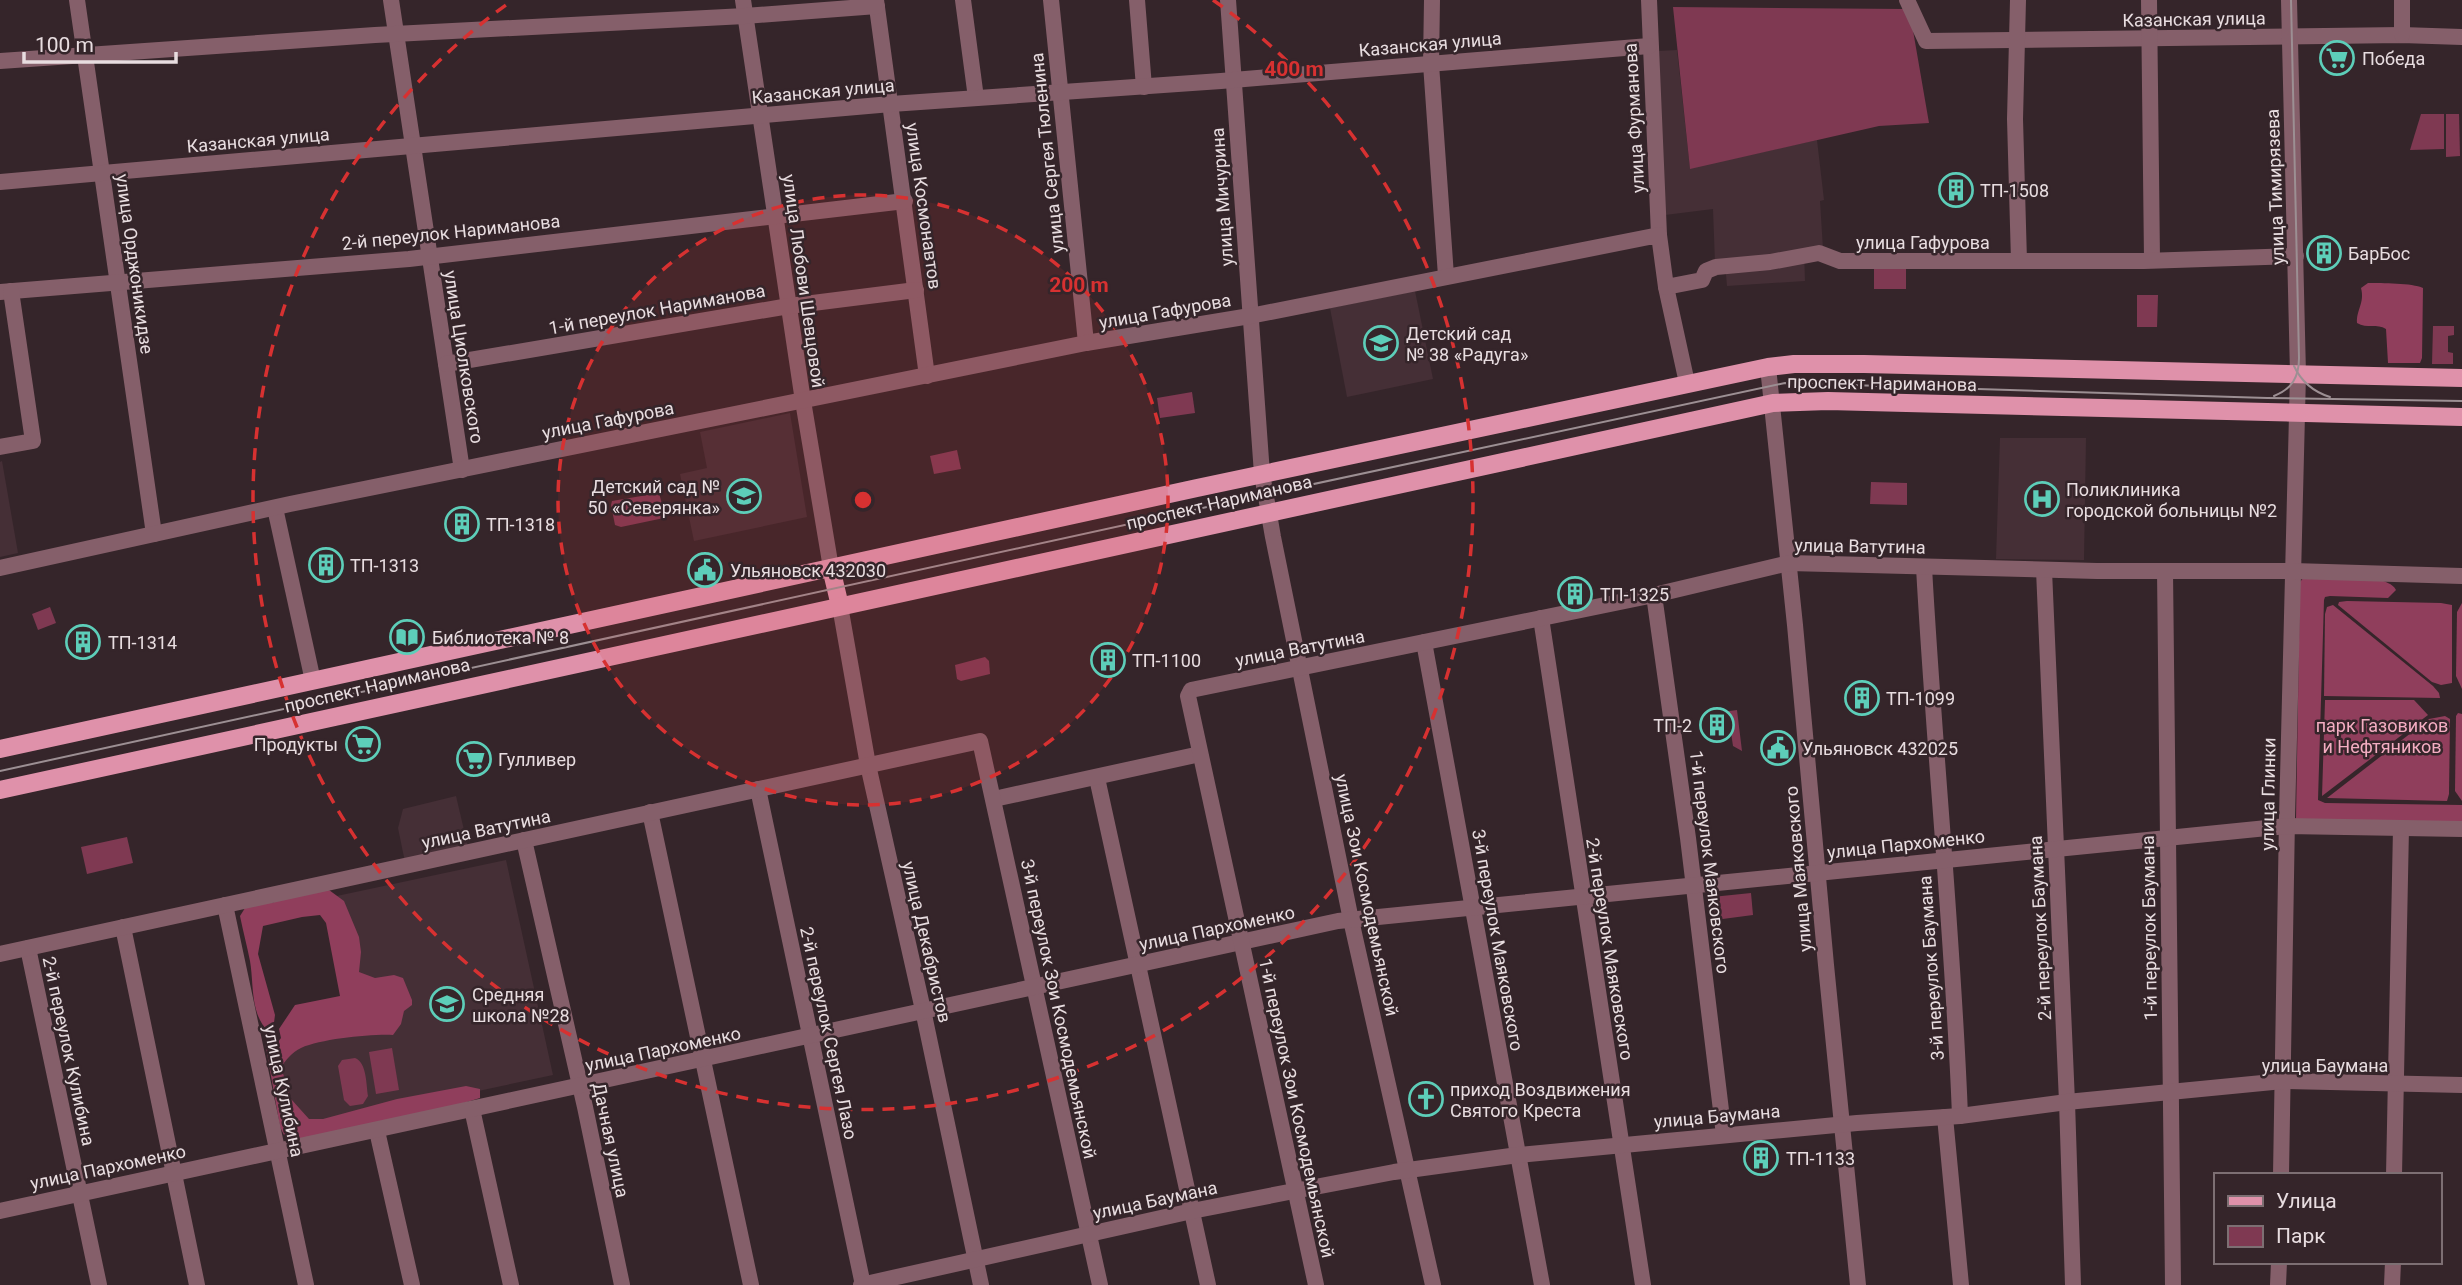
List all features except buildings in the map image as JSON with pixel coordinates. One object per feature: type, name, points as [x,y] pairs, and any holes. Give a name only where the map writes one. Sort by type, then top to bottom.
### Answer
[{"type":"main road","name":"проспект Нариманова","points":[[0,749],[1262,474],[1687,383],[1794,363],[2462,378]]},
{"type":"main road","name":"проспект Нариманова","points":[[0,790],[1773,403],[1828,401],[2462,417]]},
{"type":"main road","points":[[831,568],[840,606]]},
{"type":"street","name":"улица Орджоникидзе","points":[[77,0],[154,534]]},
{"type":"street","name":"улица Циолковского","points":[[391,0],[463,470]]},
{"type":"street","points":[[963,0],[976,98]]},
{"type":"street","name":"улица Сергея Тюленина","points":[[1051,0],[1086,343]]},
{"type":"street","points":[[1137,0],[1144,87]]},
{"type":"street","name":"улица Мичурина","points":[[1228,0],[1262,474],[1269,512]]},
{"type":"street","points":[[1432,0],[1432,64],[1446,276]]},
{"type":"street","name":"улица Фурманова","points":[[1649,0],[1659,235]]},
{"type":"street","name":"Казанская улица","points":[[1907,0],[1926,41],[2402,35],[2462,37]]},
{"type":"street","points":[[2018,0],[2015,119],[2019,261]]},
{"type":"street","points":[[2149,0],[2152,260]]},
{"type":"street","name":"улица Тимирязева","points":[[2289,0],[2298,374],[2296,414]]},
{"type":"street","points":[[2402,0],[2402,35]]},
{"type":"street","points":[[0,61],[744,8],[876,3]]},
{"type":"street","name":"улица Космонавтов","points":[[876,3],[928,376]]},
{"type":"street","name":"улица Любови Шевцовой","points":[[744,8],[831,568]]},
{"type":"street","name":"Казанская улица","points":[[0,182],[891,104],[1144,87],[1649,46]]},
{"type":"street","name":"2-й переулок Нариманова","points":[[5,292],[429,257],[905,201]]},
{"type":"street","points":[[1659,235],[1687,383]]},
{"type":"street","name":"улица Гафурова","points":[[0,568],[275,508],[1086,343],[1250,316],[1659,235]]},
{"type":"street","name":"улица Гафурова","points":[[1667,287],[1702,281],[1706,271],[1716,267],[1770,262],[1819,253],[1840,261],[2152,260],[2296,256]]},
{"type":"street","name":"1-й переулок Нариманова","points":[[446,364],[789,306],[916,290]]},
{"type":"street","points":[[0,447],[33,441],[5,292]]},
{"type":"street","name":"улица Маяковского","points":[[1768,367],[1858,1285]]},
{"type":"street","name":"улица Глинки","points":[[2281,1173],[2296,414]]},
{"type":"street","points":[[275,508],[313,681]]},
{"type":"street","name":"улица Зои Космодемьянской","points":[[1269,512],[1351,920],[1433,1285]]},
{"type":"street","name":"улица Ватутина","points":[[1188,693],[1194,689],[1654,595],[1789,563],[2462,576]]},
{"type":"street","name":"3-й переулок Баумана","points":[[1924,567],[1956,1026],[1952,1116],[1961,1285]]},
{"type":"street","name":"2-й переулок Баумана","points":[[2044,570],[2073,1285]]},
{"type":"street","name":"1-й переулок Баумана","points":[[2165,571],[2166,838],[2174,1285]]},
{"type":"street","name":"1-й переулок Маяковского","points":[[1654,595],[1694,885],[1724,1135]]},
{"type":"street","name":"улица Декабристов","points":[[840,606],[868,765],[981,1285]]},
{"type":"street","name":"2-й переулок Маяковского","points":[[1541,618],[1643,1285]]},
{"type":"street","name":"3-й переулок Маяковского","points":[[1424,642],[1542,1285]]},
{"type":"street","name":"1-й переулок Зои Космодемьянской","points":[[1188,693],[1316,1285]]},
{"type":"street","name":"улица Ватутина","points":[[0,954],[980,741]]},
{"type":"street","name":"3-й переулок Зои Космодемьянской","points":[[980,741],[1100,1285]]},
{"type":"street","points":[[994,799],[1200,754]]},
{"type":"street","points":[[1097,778],[1209,1285]]},
{"type":"street","name":"2-й переулок Сергея Лазо","points":[[758,789],[863,1285]]},
{"type":"street","points":[[650,812],[751,1285]]},
{"type":"street","name":"улица Пархоменко","points":[[0,1211],[810,1037],[923,1010],[1351,920],[2287,826],[2462,829]]},
{"type":"street","points":[[2394,1173],[2401,828]]},
{"type":"street","name":"Дачная улица","points":[[524,840],[622,1285]]},
{"type":"street","name":"улица Кулибина","points":[[225,905],[306,1285]]},
{"type":"street","points":[[123,927],[197,1285]]},
{"type":"street","name":"2-й переулок Кулибина","points":[[28,948],[99,1285]]},
{"type":"street","name":"улица Баумана","points":[[863,1285],[1192,1211],[1408,1170],[1518,1155],[1952,1116],[2283,1081],[2462,1085]]},
{"type":"street","points":[[472,1109],[511,1285]]},
{"type":"street","points":[[377,1130],[412,1285]]},
{"type":"street","points":[[2278,1285],[2279,1264]]},
{"type":"street","points":[[2392,1285],[2393,1264]]},
{"type":"shaded area","points":[[1677,50],[1690,168],[1817,140],[1824,200],[1820,201],[1823,249],[1804,250],[1805,281],[1727,286],[1725,263],[1715,263],[1713,209],[1665,215],[1658,51]]},
{"type":"shaded area","name":"Детский сад № 38 «Радуга»","points":[[1415,291],[1433,379],[1347,397],[1330,308]]},
{"type":"shaded area","name":"Детский сад № 50 «Северянка»","points":[[790,413],[807,517],[694,541],[680,474],[707,468],[700,432]]},
{"type":"shaded area","name":"Поликлиника городской больницы №2","points":[[2000,438],[2086,438],[2084,560],[1996,559]]},
{"type":"shaded area","points":[[2,461],[18,553],[0,557],[0,462]]},
{"type":"shaded area","points":[[456,796],[468,847],[405,862],[398,828],[403,809]]},
{"type":"shaded area","name":"Средняя школа №28","points":[[506,860],[553,1075],[285,1132],[268,1045],[361,1024],[332,897]]},
{"type":"green space","points":[[1673,7],[1906,9],[1910,13],[1929,123],[1879,126],[1690,169]]},
{"type":"green space","points":[[2421,114],[2444,114],[2444,149],[2410,150]]},
{"type":"green space","points":[[2446,114],[2459,114],[2460,156],[2446,157]]},
{"type":"green space","points":[[1874,268],[1906,268],[1906,289],[1874,289]]},
{"type":"green space","points":[[2368,283],[2404,284],[2423,288],[2420,363],[2388,363],[2386,329],[2357,323],[2362,298],[2361,288]]},
{"type":"green space","points":[[2137,295],[2158,295],[2157,327],[2137,327]]},
{"type":"green space","points":[[2433,326],[2454,326],[2454,335],[2448,336],[2448,352],[2453,353],[2453,364],[2432,364]]},
{"type":"green space","points":[[1192,392],[1195,413],[1160,418],[1157,398]]},
{"type":"green space","points":[[957,450],[961,469],[934,474],[930,456]]},
{"type":"green space","points":[[1871,482],[1907,483],[1907,505],[1870,504]]},
{"type":"green space","points":[[659,493],[664,518],[621,527],[615,525],[612,501]]},
{"type":"green space","points":[[2304,577],[2368,578],[2381,580],[2396,590],[2388,598],[2325,597],[2318,800],[2325,803],[2462,805],[2462,827],[2296,820],[2300,582]]},
{"type":"green space","points":[[2339,602],[2452,605],[2452,683],[2441,685],[2432,682],[2338,605]]},
{"type":"green space","points":[[2462,603],[2462,689],[2456,676],[2457,612]]},
{"type":"green space","points":[[2333,605],[2433,686],[2440,698],[2324,696],[2325,614],[2327,607]]},
{"type":"green space","points":[[50,607],[56,623],[38,630],[32,614]]},
{"type":"green space","points":[[985,657],[989,661],[990,674],[961,681],[957,679],[955,665]]},
{"type":"green space","name":"парк Газовиков и Нефтяников","points":[[2325,700],[2414,700],[2428,715],[2322,796]]},
{"type":"green space","points":[[1737,710],[1742,751],[1733,746],[1730,726],[1724,726],[1722,712]]},
{"type":"green space","points":[[2458,713],[2462,714],[2462,801],[2455,791]]},
{"type":"green space","points":[[2445,716],[2450,719],[2447,801],[2327,798],[2429,719]]},
{"type":"green space","points":[[127,837],[133,863],[87,874],[81,847]]},
{"type":"green space","points":[[329,890],[344,901],[359,937],[359,972],[375,978],[394,975],[403,978],[412,1005],[404,1011],[401,1024],[393,1035],[333,1040],[310,1045],[295,1052],[281,1067],[291,1099],[309,1119],[323,1119],[397,1099],[466,1086],[480,1089],[480,1098],[412,1119],[298,1140],[284,1135],[280,1127],[265,1042],[278,1042],[281,1038],[279,1029],[295,1005],[340,996],[326,923],[320,915],[263,926],[258,954],[275,1015],[273,1030],[268,1031],[255,1007],[250,961],[240,916],[245,908],[258,902],[272,903],[293,893]]},
{"type":"green space","points":[[1751,893],[1753,915],[1715,920],[1712,897]]},
{"type":"green space","points":[[392,1048],[399,1090],[376,1094],[369,1052]]},
{"type":"green space","points":[[355,1058],[364,1069],[368,1096],[363,1104],[350,1106],[344,1100],[338,1066],[342,1060]]},
{"type":"tram line","points":[[2274,396],[2286,390],[2293,382],[2298,371],[2299,358],[2291,0]]},
{"type":"tram line","points":[[2294,366],[2309,385],[2330,397]]},
{"type":"tram line","points":[[0,771],[1785,383],[2267,398],[2462,401]]},
{"type":"place","name":"Победа","points":[[2337,58]]},
{"type":"place","name":"ТП-1508","points":[[1956,190]]},
{"type":"place","name":"БарБос","points":[[2324,253]]},
{"type":"place","name":"Детский сад № 38 «Радуга»","points":[[1381,343]]},
{"type":"place","name":"Детский сад № 50 «Северянка»","points":[[744,496]]},
{"type":"place","name":"Поликлиника городской больницы №2","points":[[2042,499]]},
{"type":"place","name":"ТП-1318","points":[[462,524]]},
{"type":"place","name":"ТП-1313","points":[[326,565]]},
{"type":"place","name":"Ульяновск 432030","points":[[705,570]]},
{"type":"place","name":"ТП-1325","points":[[1575,594]]},
{"type":"place","name":"Библиотека № 8","points":[[407,637]]},
{"type":"place","name":"ТП-1314","points":[[83,642]]},
{"type":"place","name":"ТП-1100","points":[[1108,660]]},
{"type":"place","name":"ТП-1099","points":[[1862,698]]},
{"type":"place","name":"ТП-2","points":[[1717,725]]},
{"type":"place","name":"Продукты","points":[[363,744]]},
{"type":"place","name":"Ульяновск 432025","points":[[1778,748]]},
{"type":"place","name":"Гулливер","points":[[474,759]]},
{"type":"place","name":"Средняя школа №28","points":[[447,1004]]},
{"type":"place","name":"приход Воздвижения Святого Креста","points":[[1426,1099]]},
{"type":"place","name":"ТП-1133","points":[[1761,1158]]}]
